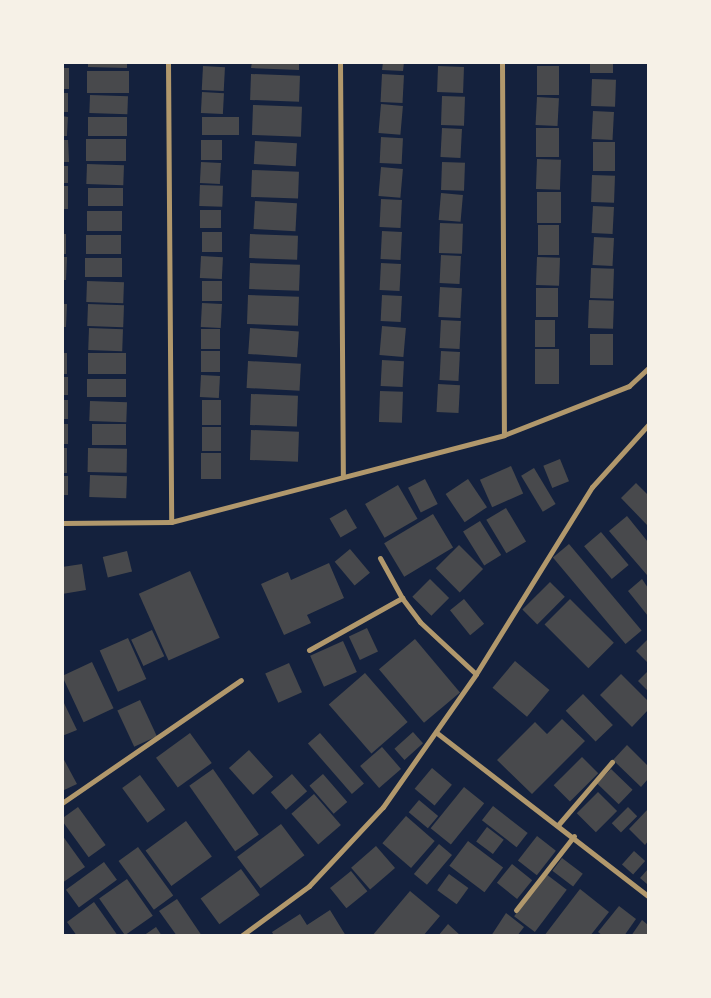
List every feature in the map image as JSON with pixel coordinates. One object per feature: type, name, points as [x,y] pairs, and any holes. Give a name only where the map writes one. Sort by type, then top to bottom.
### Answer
[{"type":"street","points":[[168,62],[171,522]]},
{"type":"street","points":[[340,62],[343,477]]},
{"type":"street","points":[[502,62],[504,435]]},
{"type":"street","points":[[62,523],[171,522],[504,435],[630,386],[648,368]]},
{"type":"street","points":[[241,936],[309,886],[342,855],[383,807],[438,733],[592,486],[648,425]]},
{"type":"street","points":[[380,558],[402,598],[420,622],[476,674]]},
{"type":"street","points":[[309,650],[402,598]]},
{"type":"street","points":[[62,803],[241,680]]},
{"type":"street","points":[[438,733],[574,836],[648,896]]},
{"type":"street","points":[[558,825],[612,762]]},
{"type":"street","points":[[516,910],[574,836]]},
{"type":"building","points":[[88,62],[127,62],[127,68],[88,67]]},
{"type":"building","points":[[252,62],[299,62],[299,70],[251,68]]},
{"type":"building","points":[[383,62],[404,62],[403,71],[382,70]]},
{"type":"building","points":[[590,62],[613,62],[613,73],[590,73]]},
{"type":"building","points":[[203,66],[225,67],[224,91],[202,90]]},
{"type":"building","points":[[438,66],[464,67],[463,93],[437,92]]},
{"type":"building","points":[[537,66],[559,66],[559,95],[537,95]]},
{"type":"building","points":[[62,68],[69,68],[69,89],[62,89]]},
{"type":"building","points":[[87,71],[129,71],[129,93],[87,93]]},
{"type":"building","points":[[251,74],[300,76],[299,102],[250,100]]},
{"type":"building","points":[[382,74],[404,75],[403,103],[381,102]]},
{"type":"building","points":[[592,79],[616,80],[615,107],[591,106]]},
{"type":"building","points":[[202,92],[224,93],[223,114],[201,113]]},
{"type":"building","points":[[62,93],[68,93],[68,112],[62,112]]},
{"type":"building","points":[[90,95],[128,96],[127,114],[89,113]]},
{"type":"building","points":[[442,96],[465,97],[464,126],[441,125]]},
{"type":"building","points":[[537,97],[559,98],[558,126],[536,125]]},
{"type":"building","points":[[381,104],[403,106],[400,135],[378,133]]},
{"type":"building","points":[[253,105],[302,107],[301,137],[252,135]]},
{"type":"building","points":[[593,111],[614,112],[613,140],[592,139]]},
{"type":"building","points":[[62,116],[68,117],[67,136],[62,136]]},
{"type":"building","points":[[88,117],[127,117],[127,136],[88,136]]},
{"type":"building","points":[[202,117],[239,117],[239,135],[202,135]]},
{"type":"building","points":[[442,128],[462,129],[460,158],[440,157]]},
{"type":"building","points":[[536,128],[559,128],[559,157],[536,157]]},
{"type":"building","points":[[381,137],[403,138],[402,164],[380,163]]},
{"type":"building","points":[[86,139],[126,139],[126,161],[86,161]]},
{"type":"building","points":[[62,140],[68,140],[69,162],[62,162]]},
{"type":"building","points":[[201,140],[222,140],[222,160],[201,160]]},
{"type":"building","points":[[255,141],[297,143],[296,166],[254,164]]},
{"type":"building","points":[[593,142],[615,142],[615,171],[593,171]]},
{"type":"building","points":[[537,159],[561,160],[560,190],[536,189]]},
{"type":"building","points":[[201,162],[221,163],[220,184],[200,183]]},
{"type":"building","points":[[442,162],[465,163],[464,191],[441,190]]},
{"type":"building","points":[[87,164],[124,165],[123,185],[86,184]]},
{"type":"building","points":[[62,166],[68,166],[68,183],[62,183]]},
{"type":"building","points":[[381,167],[403,169],[400,198],[378,196]]},
{"type":"building","points":[[252,170],[299,172],[298,199],[251,197]]},
{"type":"building","points":[[592,175],[615,176],[614,203],[591,202]]},
{"type":"building","points":[[200,185],[223,186],[222,207],[199,206]]},
{"type":"building","points":[[62,186],[68,186],[68,209],[62,209]]},
{"type":"building","points":[[88,188],[123,188],[123,206],[88,206]]},
{"type":"building","points":[[537,192],[561,192],[561,223],[537,223]]},
{"type":"building","points":[[441,193],[463,195],[461,222],[439,220]]},
{"type":"building","points":[[381,199],[402,200],[401,228],[380,227]]},
{"type":"building","points":[[255,201],[297,203],[295,231],[254,229]]},
{"type":"building","points":[[593,206],[614,207],[613,234],[592,233]]},
{"type":"building","points":[[200,210],[221,210],[221,228],[200,228]]},
{"type":"building","points":[[87,211],[122,211],[122,231],[87,231]]},
{"type":"building","points":[[440,223],[463,224],[462,254],[439,253]]},
{"type":"building","points":[[538,225],[559,225],[559,255],[538,255]]},
{"type":"building","points":[[382,231],[402,232],[401,260],[381,259]]},
{"type":"building","points":[[202,232],[222,232],[222,252],[202,252]]},
{"type":"building","points":[[62,234],[66,234],[66,254],[62,254]]},
{"type":"building","points":[[250,234],[298,236],[297,260],[249,258]]},
{"type":"building","points":[[86,235],[121,235],[121,254],[86,254]]},
{"type":"building","points":[[594,237],[614,238],[613,266],[593,265]]},
{"type":"building","points":[[441,255],[461,256],[460,284],[440,283]]},
{"type":"building","points":[[201,256],[223,257],[222,279],[200,278]]},
{"type":"building","points":[[62,257],[67,257],[66,280],[62,280]]},
{"type":"building","points":[[537,257],[560,258],[559,286],[536,285]]},
{"type":"building","points":[[85,258],[122,258],[122,277],[85,277]]},
{"type":"building","points":[[250,263],[300,265],[299,291],[249,289]]},
{"type":"building","points":[[381,263],[401,264],[400,291],[380,290]]},
{"type":"building","points":[[591,268],[614,269],[613,299],[590,298]]},
{"type":"building","points":[[87,281],[124,282],[123,303],[86,302]]},
{"type":"building","points":[[202,281],[222,281],[222,301],[202,301]]},
{"type":"building","points":[[440,287],[462,288],[460,318],[438,317]]},
{"type":"building","points":[[536,288],[558,288],[558,317],[536,317]]},
{"type":"building","points":[[248,295],[299,297],[298,326],[247,324]]},
{"type":"building","points":[[382,295],[402,296],[401,322],[381,321]]},
{"type":"building","points":[[589,300],[614,301],[613,329],[588,328]]},
{"type":"building","points":[[202,303],[222,304],[221,328],[201,327]]},
{"type":"building","points":[[62,304],[67,304],[66,327],[62,327]]},
{"type":"building","points":[[88,304],[124,305],[123,327],[87,326]]},
{"type":"building","points":[[441,320],[461,321],[460,349],[440,348]]},
{"type":"building","points":[[535,320],[555,320],[555,347],[535,347]]},
{"type":"building","points":[[382,326],[406,328],[403,357],[379,355]]},
{"type":"building","points":[[89,328],[123,329],[122,351],[88,350]]},
{"type":"building","points":[[250,328],[299,331],[297,357],[248,354]]},
{"type":"building","points":[[201,329],[220,329],[220,349],[201,349]]},
{"type":"building","points":[[590,334],[613,334],[613,365],[590,365]]},
{"type":"building","points":[[535,349],[559,349],[559,384],[535,384]]},
{"type":"building","points":[[201,351],[220,351],[220,372],[201,372]]},
{"type":"building","points":[[441,351],[460,352],[458,381],[439,380]]},
{"type":"building","points":[[62,353],[67,353],[67,374],[62,374]]},
{"type":"building","points":[[88,353],[126,353],[126,374],[88,374]]},
{"type":"building","points":[[382,360],[404,361],[403,387],[381,386]]},
{"type":"building","points":[[248,361],[301,364],[300,391],[247,388]]},
{"type":"building","points":[[201,375],[220,376],[219,398],[200,397]]},
{"type":"building","points":[[62,377],[68,377],[68,395],[62,395]]},
{"type":"building","points":[[87,379],[126,379],[126,397],[87,397]]},
{"type":"building","points":[[438,384],[460,385],[459,413],[437,412]]},
{"type":"building","points":[[380,391],[403,392],[402,423],[379,422]]},
{"type":"building","points":[[251,394],[298,396],[297,427],[250,425]]},
{"type":"building","points":[[62,400],[68,400],[68,419],[62,419]]},
{"type":"building","points":[[202,400],[221,400],[221,425],[202,425]]},
{"type":"building","points":[[90,401],[127,402],[126,422],[89,421]]},
{"type":"building","points":[[62,424],[68,424],[68,444],[62,444]]},
{"type":"building","points":[[92,424],[126,424],[126,445],[92,445]]},
{"type":"building","points":[[202,427],[221,427],[221,451],[202,451]]},
{"type":"building","points":[[251,430],[299,432],[298,462],[250,460]]},
{"type":"building","points":[[62,448],[67,448],[67,473],[62,473]]},
{"type":"building","points":[[88,448],[127,449],[127,473],[88,472]]},
{"type":"building","points":[[201,453],[221,453],[221,479],[201,479]]},
{"type":"building","points":[[560,459],[569,481],[552,488],[543,466]]},
{"type":"building","points":[[511,466],[523,493],[492,507],[480,480]]},
{"type":"building","points":[[534,468],[556,504],[543,512],[521,476]]},
{"type":"building","points":[[90,475],[127,476],[126,498],[89,497]]},
{"type":"building","points":[[62,476],[68,476],[68,495],[62,495]]},
{"type":"building","points":[[425,479],[438,504],[421,513],[408,488]]},
{"type":"building","points":[[468,479],[487,507],[465,522],[446,494]]},
{"type":"building","points":[[636,483],[648,495],[648,526],[621,498]]},
{"type":"building","points":[[398,485],[418,519],[385,538],[365,504]]},
{"type":"building","points":[[506,508],[526,541],[506,553],[486,520]]},
{"type":"building","points":[[346,509],[357,528],[341,538],[330,518]]},
{"type":"building","points":[[433,514],[453,547],[404,577],[384,543]]},
{"type":"building","points":[[627,516],[648,542],[647,575],[609,531]]},
{"type":"building","points":[[480,521],[501,555],[484,566],[463,532]]},
{"type":"building","points":[[601,532],[629,565],[612,579],[584,546]]},
{"type":"building","points":[[569,544],[642,631],[626,644],[553,557]]},
{"type":"building","points":[[459,545],[483,569],[460,592],[436,568]]},
{"type":"building","points":[[350,549],[370,573],[355,586],[335,562]]},
{"type":"building","points":[[127,551],[132,571],[108,577],[103,557]]},
{"type":"building","points":[[329,563],[344,598],[307,615],[311,623],[284,635],[261,584],[288,572],[291,580]]},
{"type":"building","points":[[82,564],[86,590],[62,594],[62,567]]},
{"type":"building","points":[[190,571],[220,638],[169,660],[139,594]]},
{"type":"building","points":[[430,579],[449,598],[431,616],[412,597]]},
{"type":"building","points":[[642,579],[648,588],[648,616],[628,591]]},
{"type":"building","points":[[550,582],[565,597],[537,624],[522,610]]},
{"type":"building","points":[[464,599],[484,624],[470,635],[450,610]]},
{"type":"building","points":[[570,599],[614,643],[588,668],[545,624]]},
{"type":"building","points":[[367,628],[378,652],[360,660],[349,636]]},
{"type":"building","points":[[152,630],[164,656],[143,666],[131,640]]},
{"type":"building","points":[[128,638],[146,679],[118,692],[100,651]]},
{"type":"building","points":[[415,639],[460,693],[424,723],[379,669]]},
{"type":"building","points":[[648,639],[648,663],[636,651]]},
{"type":"building","points":[[343,641],[357,672],[324,687],[310,656]]},
{"type":"building","points":[[515,661],[549,690],[527,717],[493,688]]},
{"type":"building","points":[[92,662],[114,708],[84,722],[62,676]]},
{"type":"building","points":[[289,663],[302,692],[278,703],[265,674]]},
{"type":"building","points":[[648,671],[648,691],[638,681]]},
{"type":"building","points":[[365,673],[408,722],[371,754],[329,704]]},
{"type":"building","points":[[621,674],[648,701],[648,710],[632,727],[600,695]]},
{"type":"building","points":[[583,694],[613,725],[596,742],[566,711]]},
{"type":"building","points":[[62,699],[77,730],[62,736]]},
{"type":"building","points":[[140,700],[157,736],[134,747],[117,711]]},
{"type":"building","points":[[562,719],[585,741],[532,794],[497,760],[535,722],[547,734]]},
{"type":"building","points":[[413,732],[423,743],[404,760],[394,749]]},
{"type":"building","points":[[190,733],[212,763],[178,788],[156,758]]},
{"type":"building","points":[[320,733],[364,784],[352,794],[308,743]]},
{"type":"building","points":[[627,745],[648,766],[648,779],[641,787],[613,760]]},
{"type":"building","points":[[382,747],[401,769],[379,788],[360,766]]},
{"type":"building","points":[[249,750],[273,777],[253,795],[229,768]]},
{"type":"building","points":[[62,756],[77,784],[62,791]]},
{"type":"building","points":[[582,757],[598,773],[570,802],[554,785]]},
{"type":"building","points":[[432,768],[452,785],[435,805],[415,789]]},
{"type":"building","points":[[213,769],[259,835],[235,851],[189,786]]},
{"type":"building","points":[[611,769],[633,790],[619,804],[597,783]]},
{"type":"building","points":[[292,774],[307,791],[286,810],[271,792]]},
{"type":"building","points":[[323,774],[347,802],[334,814],[309,786]]},
{"type":"building","points":[[140,775],[165,810],[147,823],[122,788]]},
{"type":"building","points":[[464,787],[484,803],[451,845],[431,828]]},
{"type":"building","points":[[598,792],[617,811],[596,832],[577,813]]},
{"type":"building","points":[[314,794],[341,825],[318,845],[291,814]]},
{"type":"building","points":[[419,800],[438,816],[428,828],[409,812]]},
{"type":"building","points":[[493,806],[528,833],[517,847],[482,820]]},
{"type":"building","points":[[78,807],[106,845],[89,857],[62,821],[62,819]]},
{"type":"building","points":[[628,807],[637,816],[621,832],[612,823]]},
{"type":"building","points":[[648,809],[648,841],[645,845],[629,829]]},
{"type":"building","points":[[406,816],[435,841],[411,868],[382,843]]},
{"type":"building","points":[[186,821],[212,857],[171,886],[146,850]]},
{"type":"building","points":[[281,824],[304,855],[261,888],[237,857]]},
{"type":"building","points":[[487,827],[504,840],[493,854],[476,841]]},
{"type":"building","points":[[62,835],[85,867],[62,883]]},
{"type":"building","points":[[537,836],[556,851],[537,875],[518,860]]},
{"type":"building","points":[[468,841],[503,867],[484,892],[449,866]]},
{"type":"building","points":[[439,844],[452,855],[427,885],[414,874]]},
{"type":"building","points":[[376,846],[395,868],[370,890],[351,868]]},
{"type":"building","points":[[138,847],[173,896],[154,910],[119,861]]},
{"type":"building","points":[[634,851],[645,861],[633,874],[622,864]]},
{"type":"building","points":[[562,858],[583,874],[573,886],[552,871]]},
{"type":"building","points":[[104,862],[117,880],[79,907],[66,890]]},
{"type":"building","points":[[512,864],[532,880],[517,899],[497,883]]},
{"type":"building","points":[[241,869],[260,895],[219,924],[201,898]]},
{"type":"building","points":[[648,869],[648,883],[647,884],[640,878]]},
{"type":"building","points":[[351,871],[367,891],[346,908],[330,888]]},
{"type":"building","points":[[449,874],[468,888],[457,904],[437,890]]},
{"type":"building","points":[[546,874],[567,890],[535,932],[514,916]]},
{"type":"building","points":[[127,879],[153,916],[125,935],[99,899]]},
{"type":"building","points":[[580,889],[609,912],[590,936],[544,936]]},
{"type":"building","points":[[410,891],[440,916],[423,936],[372,936]]},
{"type":"building","points":[[177,899],[202,936],[177,936],[159,911]]},
{"type":"building","points":[[94,902],[118,936],[77,936],[67,922]]},
{"type":"building","points":[[619,906],[636,919],[624,936],[603,936],[598,932]]},
{"type":"building","points":[[330,910],[346,936],[274,936],[272,932],[300,914],[307,925]]},
{"type":"building","points":[[506,913],[524,927],[517,936],[491,936]]},
{"type":"building","points":[[642,920],[648,925],[648,936],[631,936]]},
{"type":"building","points":[[448,924],[461,936],[438,936]]},
{"type":"building","points":[[156,927],[162,936],[143,936]]}]
